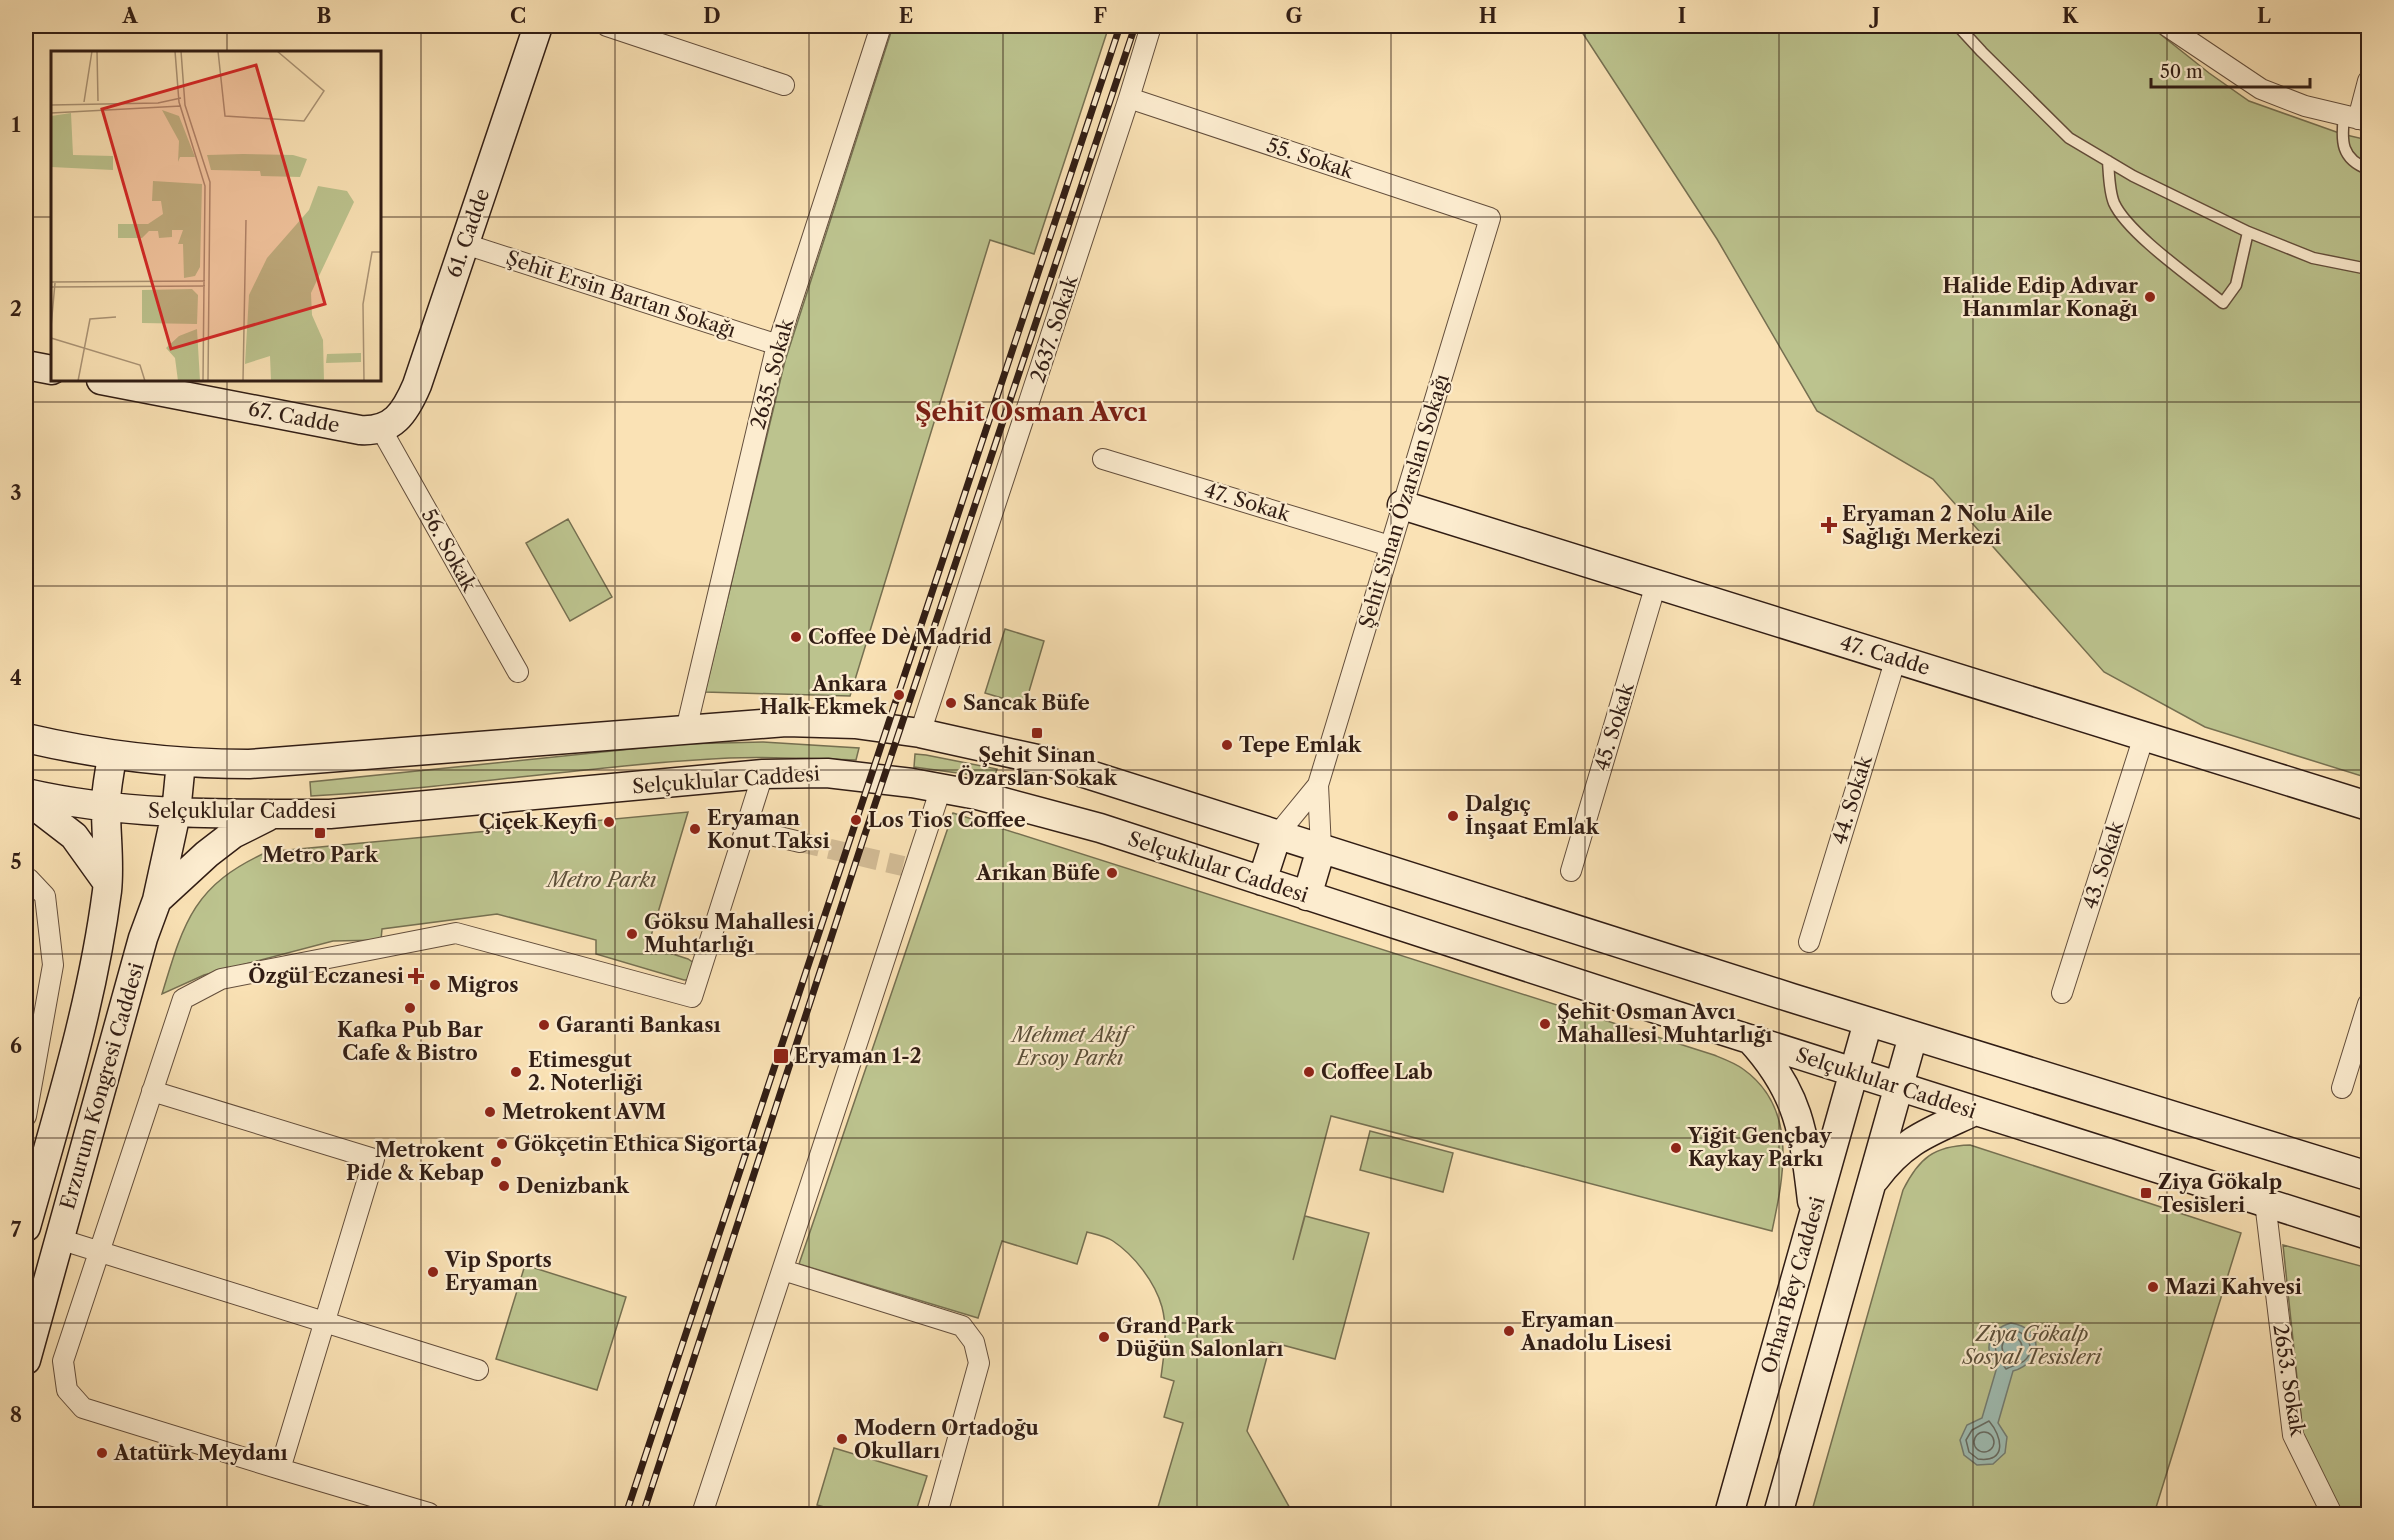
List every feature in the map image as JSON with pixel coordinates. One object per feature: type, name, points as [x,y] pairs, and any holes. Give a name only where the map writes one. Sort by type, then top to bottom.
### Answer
[{"type":"main road","name":"61. Cadde","points":[[381,429],[397,419],[414,394],[538,26]]},
{"type":"main road","points":[[26,364],[51,370]]},
{"type":"main road","name":"67. Cadde","points":[[106,381],[337,426],[368,430],[381,429]]},
{"type":"main road","name":"47. Cadde","points":[[1402,505],[2368,806]]},
{"type":"main road","points":[[26,738],[112,755],[181,762],[280,763],[786,722],[855,724],[920,733],[1046,761],[1868,1022],[2368,1176]]},
{"type":"main road","name":"Erzurum Kongresi Caddesi","points":[[26,1227],[86,1011],[98,953],[109,858],[106,808],[112,755]]},
{"type":"main road","name":"Erzurum Kongresi Caddesi","points":[[26,1359],[143,938],[157,900],[176,813],[181,762]]},
{"type":"main road","name":"Selçuklular Caddesi","points":[[26,793],[106,808],[176,813],[271,815],[330,814],[763,774],[827,773],[941,788],[977,795],[1100,828],[1899,1087],[2368,1235]]},
{"type":"main road","points":[[26,799],[74,836],[107,882]]},
{"type":"main road","points":[[157,900],[207,854],[233,834],[271,815]]},
{"type":"main road","points":[[1262,881],[1277,835]]},
{"type":"main road","points":[[1307,896],[1321,849]]},
{"type":"main road","name":"Orhan Bey Caddesi","points":[[1729,1515],[1868,1022]]},
{"type":"main road","points":[[1778,1515],[1913,1036]]},
{"type":"main road","points":[[1750,1039],[1783,1080],[1791,1099],[1805,1147],[1813,1214]]},
{"type":"main road","points":[[1870,1185],[1888,1162],[1908,1143],[1975,1111]]},
{"type":"street","points":[[607,26],[784,85]]},
{"type":"street","name":"2635. Sokak","points":[[686,730],[778,345],[881,26]]},
{"type":"street","name":"2637. Sokak","points":[[920,733],[1130,98],[1151,26]]},
{"type":"street","points":[[2168,26],[2261,89],[2305,106],[2357,118],[2368,81]]},
{"type":"street","name":"55. Sokak","points":[[1130,98],[1490,218]]},
{"type":"street","name":"Şehit Sinan Özarslan Sokağı","points":[[1318,785],[1490,218]]},
{"type":"street","name":"Şehit Ersin Bartan Sokağı","points":[[465,244],[778,345]]},
{"type":"street","name":"56. Sokak","points":[[381,429],[518,672]]},
{"type":"street","name":"47. Sokak","points":[[1103,459],[1390,546]]},
{"type":"street","name":"45. Sokak","points":[[1571,871],[1656,584]]},
{"type":"street","name":"44. Sokak","points":[[1809,942],[1896,658]]},
{"type":"street","name":"43. Sokak","points":[[2062,993],[2144,736]]},
{"type":"street","points":[[429,1513],[83,1408],[67,1390],[63,1361],[183,999],[221,979],[456,933],[692,997],[763,774]]},
{"type":"street","points":[[1277,835],[1318,785]]},
{"type":"street","points":[[1318,785],[1321,849]]},
{"type":"street","points":[[702,1515],[783,1270],[909,868],[941,788]]},
{"type":"street","points":[[746,829],[800,842]]},
{"type":"street","points":[[26,878],[45,896],[53,965],[31,1062],[26,1116]]},
{"type":"street","points":[[2342,1088],[2368,1004]]},
{"type":"street","points":[[152,1091],[374,1159],[279,1469]]},
{"type":"street","name":"2653. Sokak","points":[[2265,1202],[2294,1435],[2332,1515]]},
{"type":"street","points":[[59,1239],[478,1370]]},
{"type":"street","points":[[783,1270],[962,1326],[974,1342],[979,1363],[937,1515]]},
{"type":"lane","points":[[1958,26],[2069,138],[2133,176],[2248,232],[2313,258],[2368,269]]},
{"type":"lane","points":[[2357,118],[2342,134],[2344,150],[2361,166],[2368,169]]},
{"type":"lane","points":[[2108,161],[2113,202],[2133,228],[2223,303],[2236,285],[2248,232]]},
{"type":"green space","points":[[893,26],[1109,26],[1034,254],[990,240],[850,696],[705,692],[785,361]]},
{"type":"green space","points":[[1578,26],[2150,26],[2209,73],[2249,101],[2342,134],[2368,140],[2368,778],[2205,727],[2104,672],[1933,479],[1817,411],[1717,239]]},
{"type":"green space","points":[[568,519],[612,597],[570,621],[526,543]]},
{"type":"green space","points":[[1005,629],[1044,641],[1025,705],[985,693]]},
{"type":"green space","points":[[763,742],[859,748],[856,760],[761,757],[677,761],[416,788],[311,796],[310,782],[680,744]]},
{"type":"green space","points":[[915,754],[997,769],[994,778],[914,767]]},
{"type":"green space","name":"Metro Parkı","points":[[688,812],[648,946],[694,963],[689,980],[596,954],[596,940],[497,914],[382,929],[381,940],[333,941],[204,975],[162,994],[177,946],[195,908],[207,892],[223,878],[267,852]]},
{"type":"green space","name":"Mehmet Akif Ersoy Parkı","points":[[953,813],[1714,1055],[1733,1063],[1761,1085],[1780,1123],[1783,1165],[1772,1231],[1331,1116],[1293,1260],[1305,1216],[1369,1233],[1335,1359],[1271,1342],[1247,1431],[1292,1514],[1156,1514],[1183,1423],[1164,1417],[1174,1381],[1161,1377],[1165,1333],[1164,1316],[1159,1298],[1143,1270],[1113,1241],[1087,1232],[1077,1264],[1002,1241],[978,1318],[799,1264]]},
{"type":"green space","points":[[1370,1131],[1453,1153],[1443,1192],[1360,1170]]},
{"type":"green space","name":"Ziya Gökalp Sosyal Tesisleri","points":[[1970,1145],[2241,1233],[2154,1514],[1811,1514],[1903,1190],[1915,1170],[1929,1156],[1947,1148]]},
{"type":"green space","points":[[2283,1245],[2368,1268],[2368,1514],[2341,1514],[2303,1435]]},
{"type":"green space","points":[[525,1265],[626,1297],[597,1390],[496,1359]]},
{"type":"green space","points":[[834,1448],[927,1476],[915,1514],[849,1514],[817,1505]]},
{"type":"water","points":[[2011,1323],[2030,1331],[2036,1346],[2035,1353],[2023,1367],[2013,1371],[1998,1423],[2007,1437],[2005,1453],[1993,1464],[1977,1465],[1964,1455],[1960,1440],[1967,1425],[1982,1418],[1997,1367],[1990,1353],[1990,1340],[1997,1330]]},
{"type":"tunnel","points":[[800,842],[903,866]]},
{"type":"railway","points":[[626,1514],[1120,26]]},
{"type":"railway","points":[[643,1514],[864,837],[1135,26]]},
{"type":"place","name":"Halide Edip Adıvar Hanımlar Konağı","points":[[2150,297]]},
{"type":"place","name":"Eryaman 2 Nolu Aile Sağlığı Merkezi","points":[[1829,525]]},
{"type":"place","name":"Coffee Dè Madrid","points":[[796,637]]},
{"type":"place","name":"Ankara Halk Ekmek","points":[[899,695]]},
{"type":"place","name":"Sancak Büfe","points":[[951,703]]},
{"type":"place","name":"Şehit Sinan Özarslan Sokak","points":[[1037,733]]},
{"type":"place","name":"Tepe Emlak","points":[[1227,745]]},
{"type":"place","name":"Dalgıç İnşaat Emlak","points":[[1453,816]]},
{"type":"place","name":"Los Tios Coffee","points":[[856,820]]},
{"type":"place","name":"Çiçek Keyfi","points":[[609,822]]},
{"type":"place","name":"Eryaman Konut Taksi","points":[[695,829]]},
{"type":"place","name":"Metro Park","points":[[320,833]]},
{"type":"place","name":"Arıkan Büfe","points":[[1112,873]]},
{"type":"place","name":"Göksu Mahallesi Muhtarlığı","points":[[632,934]]},
{"type":"place","name":"Özgül Eczanesi","points":[[416,976]]},
{"type":"place","name":"Migros","points":[[435,985]]},
{"type":"place","name":"Kafka Pub Bar Cafe & Bistro","points":[[410,1008]]},
{"type":"place","name":"Şehit Osman Avcı Mahallesi Muhtarlığı","points":[[1545,1024]]},
{"type":"place","name":"Garanti Bankası","points":[[544,1025]]},
{"type":"place","name":"Eryaman 1-2","points":[[781,1056]]},
{"type":"place","name":"Etimesgut 2. Noterliği","points":[[516,1072]]},
{"type":"place","name":"Coffee Lab","points":[[1309,1072]]},
{"type":"place","name":"Metrokent AVM","points":[[490,1112]]},
{"type":"place","name":"Gökçetin Ethica Sigorta","points":[[502,1144]]},
{"type":"place","name":"Yiğit Gençbay Kaykay Parkı","points":[[1676,1148]]},
{"type":"place","name":"Metrokent Pide & Kebap","points":[[496,1162]]},
{"type":"place","name":"Denizbank","points":[[504,1186]]},
{"type":"place","name":"Ziya Gökalp Tesisleri","points":[[2146,1193]]},
{"type":"place","name":"Vip Sports Eryaman","points":[[433,1272]]},
{"type":"place","name":"Mazi Kahvesi","points":[[2153,1287]]},
{"type":"place","name":"Eryaman Anadolu Lisesi","points":[[1509,1331]]},
{"type":"place","name":"Grand Park Düğün Salonları","points":[[1104,1337]]},
{"type":"place","name":"Modern Ortadoğu Okulları","points":[[842,1439]]},
{"type":"place","name":"Atatürk Meydanı","points":[[102,1453]]},
{"type":"district","name":"Şehit Osman Avcı","points":[[1031,412]]}]
